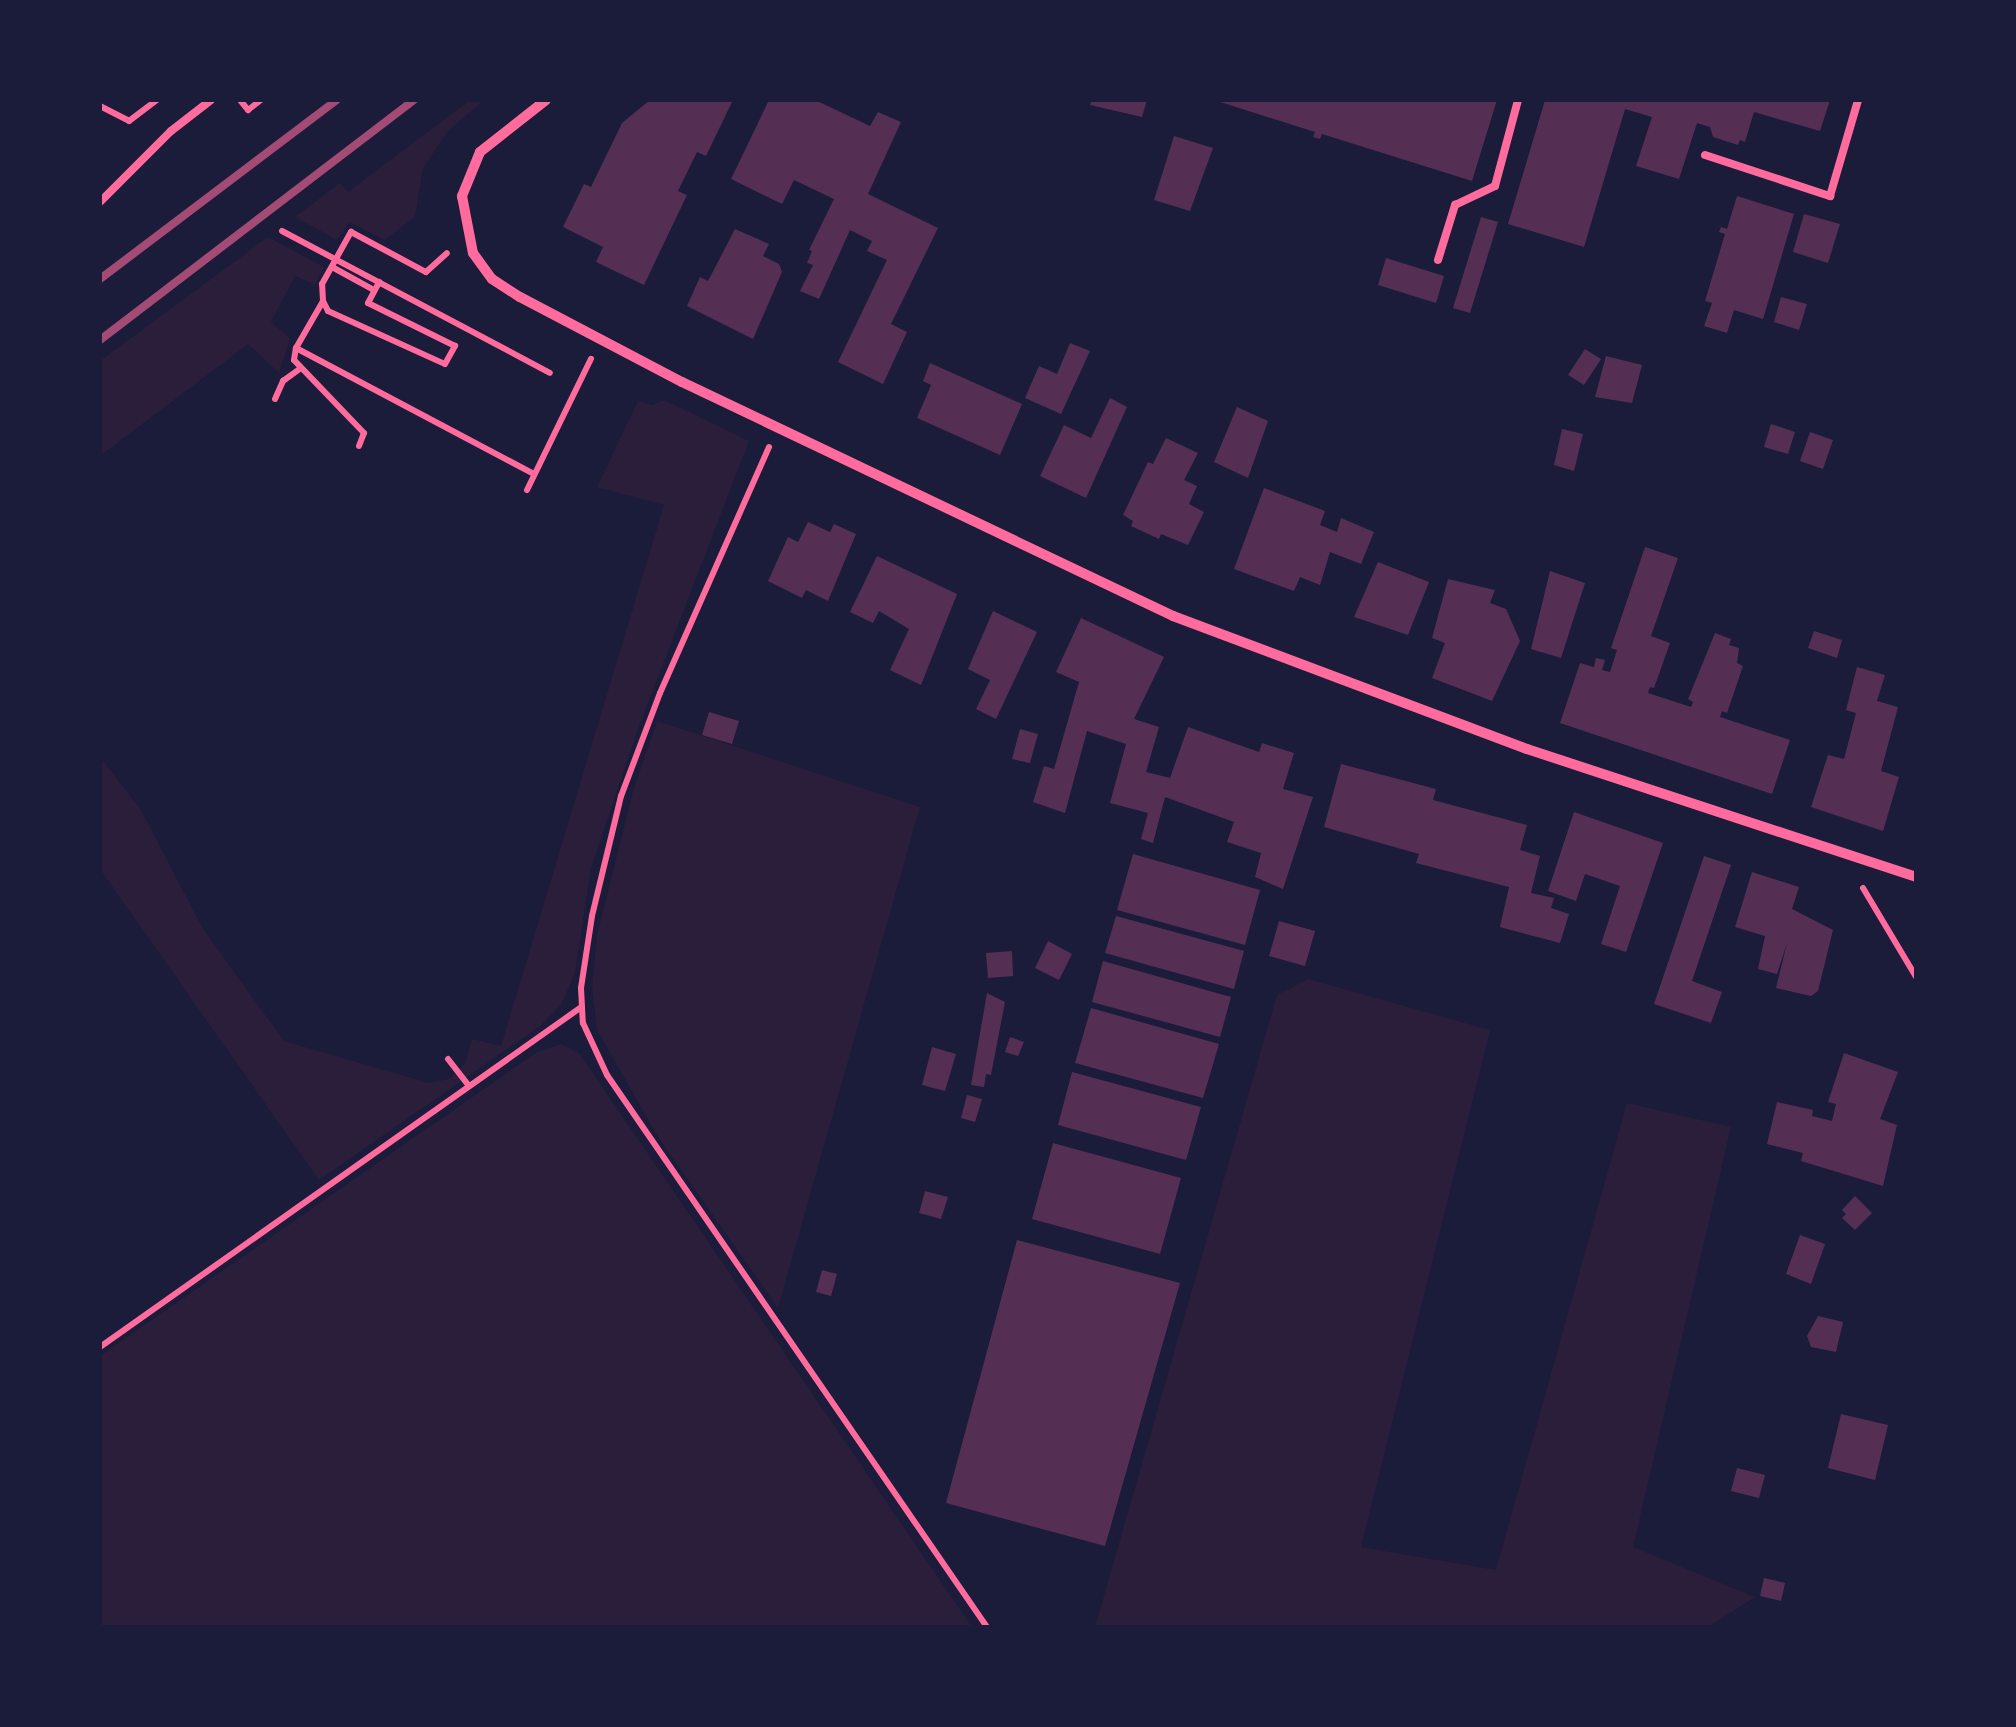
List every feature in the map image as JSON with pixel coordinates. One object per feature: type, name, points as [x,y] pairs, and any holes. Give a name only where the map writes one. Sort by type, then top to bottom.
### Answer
[{"type":"street","points":[[546,100],[480,152],[462,196],[466,235],[481,267],[501,286],[778,428],[1089,579],[1255,650],[1527,749],[1916,877]]},
{"type":"lane","points":[[100,202],[171,132],[211,100]]},
{"type":"lane","points":[[1438,260],[1455,205],[1495,186],[1518,100]]},
{"type":"lane","points":[[1705,155],[1830,196],[1858,100]]},
{"type":"path","points":[[100,106],[129,121],[157,100]]},
{"type":"path","points":[[240,100],[248,110],[261,100]]},
{"type":"path","points":[[282,231],[376,286],[550,372]]},
{"type":"path","points":[[376,286],[368,303],[455,346],[446,364],[328,311],[322,284],[351,232],[426,272],[466,235]]},
{"type":"path","points":[[330,269],[376,286]]},
{"type":"path","points":[[323,301],[296,348],[294,360],[364,433],[359,446]]},
{"type":"path","points":[[296,348],[534,474]]},
{"type":"path","points":[[275,399],[283,381],[302,368]]},
{"type":"path","points":[[527,490],[578,387]]},
{"type":"path","points":[[778,428],[680,646],[621,796],[598,885],[580,1008],[588,1040],[607,1075],[986,1627]]},
{"type":"path","points":[[1844,856],[1916,977]]},
{"type":"path","points":[[100,1347],[580,1008]]},
{"type":"path","points":[[448,1059],[469,1086]]},
{"type":"shaded area","points":[[470,100],[484,100],[448,131],[423,168],[415,217],[384,240],[350,222],[337,240],[295,217],[340,183],[348,192]]},
{"type":"shaded area","points":[[268,237],[324,267],[315,285],[295,276],[271,322],[290,339],[279,373],[248,344],[100,456],[100,361]]},
{"type":"shaded area","points":[[664,400],[749,441],[638,729],[591,868],[575,973],[561,1005],[540,1026],[319,1180],[100,869],[100,757],[141,810],[203,929],[284,1041],[429,1083],[449,1079],[465,1064],[472,1039],[501,1046],[664,505],[597,487],[638,401],[652,405]]},
{"type":"shaded area","points":[[657,721],[920,807],[778,1308],[658,1137],[597,1030],[592,989],[597,935],[633,791]]},
{"type":"shaded area","points":[[1308,979],[1490,1030],[1361,1547],[1496,1570],[1627,1103],[1731,1127],[1633,1547],[1755,1597],[1708,1627],[1095,1627],[1277,995]]},
{"type":"shaded area","points":[[561,1044],[579,1053],[972,1627],[100,1627],[100,1356],[537,1052]]},
{"type":"building","points":[[650,100],[733,100],[706,156],[697,152],[678,191],[687,195],[644,285],[596,262],[603,247],[563,227],[584,184],[591,187],[622,123]]},
{"type":"building","points":[[769,100],[815,100],[870,126],[878,112],[901,122],[868,194],[938,228],[891,324],[907,332],[883,384],[838,362],[887,260],[867,251],[872,241],[850,230],[819,299],[800,291],[813,265],[807,263],[812,251],[809,250],[834,199],[794,180],[782,204],[731,179]]},
{"type":"building","points":[[1092,100],[1147,100],[1142,117],[1090,105]]},
{"type":"building","points":[[1214,100],[1497,100],[1472,181],[1322,134],[1320,139],[1313,137],[1315,132]]},
{"type":"building","points":[[1545,100],[1830,100],[1820,131],[1754,112],[1745,142],[1740,140],[1738,145],[1713,137],[1710,127],[1697,123],[1679,179],[1636,166],[1652,117],[1625,109],[1584,247],[1508,224]]},
{"type":"building","points":[[1174,136],[1213,148],[1190,211],[1154,200]]},
{"type":"building","points":[[1737,196],[1794,214],[1763,319],[1734,310],[1727,333],[1704,326],[1712,303],[1705,301],[1725,234],[1719,232],[1721,227],[1727,229]]},
{"type":"building","points":[[1804,214],[1840,224],[1828,263],[1793,252]]},
{"type":"building","points":[[1481,217],[1498,222],[1470,313],[1453,308]]},
{"type":"building","points":[[735,229],[769,244],[763,256],[779,264],[782,272],[753,339],[687,306],[700,277],[708,281]]},
{"type":"building","points":[[1386,258],[1444,276],[1436,303],[1378,285]]},
{"type":"building","points":[[1781,297],[1807,304],[1799,330],[1774,322]]},
{"type":"building","points":[[1070,343],[1090,351],[1061,414],[1025,398],[1039,366],[1057,374]]},
{"type":"building","points":[[1585,349],[1601,359],[1584,385],[1568,375]]},
{"type":"building","points":[[1606,356],[1642,365],[1632,403],[1595,397]]},
{"type":"building","points":[[930,363],[1022,404],[1000,455],[917,418],[931,385],[923,381]]},
{"type":"building","points":[[1110,398],[1127,407],[1086,498],[1040,476],[1064,425],[1091,438]]},
{"type":"building","points":[[1237,407],[1268,421],[1248,478],[1214,462]]},
{"type":"building","points":[[1771,424],[1795,432],[1788,454],[1764,447]]},
{"type":"building","points":[[1562,429],[1583,434],[1574,471],[1554,465]]},
{"type":"building","points":[[1810,432],[1833,440],[1823,469],[1800,461]]},
{"type":"building","points":[[1166,438],[1198,453],[1184,480],[1197,486],[1189,504],[1204,512],[1188,545],[1161,534],[1159,539],[1131,526],[1133,521],[1123,515],[1148,462],[1153,464]]},
{"type":"building","points":[[1264,488],[1325,511],[1320,525],[1337,532],[1341,518],[1374,532],[1361,564],[1330,552],[1320,585],[1300,577],[1294,591],[1234,569]]},
{"type":"building","points":[[808,522],[830,532],[834,524],[856,534],[828,601],[806,590],[802,598],[768,581],[788,537],[798,542]]},
{"type":"building","points":[[1645,547],[1678,558],[1651,636],[1670,643],[1654,688],[1650,687],[1648,693],[1691,707],[1693,702],[1688,699],[1715,633],[1731,639],[1729,645],[1739,648],[1737,663],[1743,666],[1727,713],[1722,711],[1720,717],[1790,740],[1772,794],[1560,723],[1580,663],[1594,667],[1596,658],[1605,660],[1602,670],[1610,672],[1617,650],[1611,648]]},
{"type":"building","points":[[877,556],[957,594],[921,685],[890,670],[909,629],[879,611],[873,623],[850,612]]},
{"type":"building","points":[[1378,562],[1429,582],[1408,635],[1354,617]]},
{"type":"building","points":[[1550,571],[1585,583],[1561,658],[1531,649]]},
{"type":"building","points":[[1448,579],[1495,590],[1490,603],[1506,609],[1520,641],[1492,701],[1432,678],[1445,643],[1432,638]]},
{"type":"building","points":[[993,611],[1037,632],[996,719],[976,709],[990,680],[968,669]]},
{"type":"building","points":[[1081,618],[1164,657],[1134,719],[1159,727],[1146,772],[1170,778],[1188,727],[1259,752],[1262,743],[1294,753],[1283,789],[1313,797],[1283,889],[1255,877],[1261,853],[1227,842],[1234,822],[1165,797],[1153,843],[1141,839],[1148,813],[1110,803],[1126,744],[1087,731],[1065,813],[1033,802],[1044,766],[1054,769],[1079,682],[1056,672]]},
{"type":"building","points":[[1814,631],[1842,640],[1837,658],[1808,648]]},
{"type":"building","points":[[1857,667],[1885,675],[1877,701],[1898,707],[1881,771],[1899,777],[1883,831],[1811,807],[1828,755],[1844,759],[1856,713],[1846,710]]},
{"type":"building","points":[[709,712],[739,721],[732,744],[702,735]]},
{"type":"building","points":[[1020,729],[1038,734],[1030,763],[1012,759]]},
{"type":"building","points":[[1341,764],[1436,789],[1433,800],[1527,825],[1520,850],[1540,856],[1531,893],[1554,898],[1551,908],[1569,914],[1560,943],[1500,927],[1509,887],[1416,863],[1419,854],[1324,827]]},
{"type":"building","points":[[1574,812],[1663,843],[1626,952],[1601,944],[1620,886],[1585,874],[1576,901],[1548,891]]},
{"type":"building","points":[[1133,854],[1260,890],[1245,945],[1117,910]]},
{"type":"building","points":[[1704,856],[1731,865],[1692,981],[1722,992],[1711,1023],[1654,1004]]},
{"type":"building","points":[[1752,872],[1799,887],[1792,909],[1833,930],[1818,991],[1811,996],[1776,988],[1787,943],[1777,974],[1758,969],[1765,936],[1735,927]]},
{"type":"building","points":[[1116,916],[1244,951],[1234,989],[1105,953]]},
{"type":"building","points":[[1279,921],[1315,931],[1305,966],[1269,956]]},
{"type":"building","points":[[1048,941],[1072,954],[1059,980],[1035,968]]},
{"type":"building","points":[[1012,951],[1013,976],[988,978],[986,953]]},
{"type":"building","points":[[1103,961],[1231,997],[1220,1037],[1092,1002]]},
{"type":"building","points":[[987,993],[1005,1002],[991,1075],[986,1074],[984,1087],[971,1085]]},
{"type":"building","points":[[1091,1008],[1219,1044],[1203,1098],[1075,1063]]},
{"type":"building","points":[[1010,1037],[1024,1042],[1018,1056],[1005,1052]]},
{"type":"building","points":[[932,1047],[956,1054],[945,1091],[922,1085]]},
{"type":"building","points":[[1844,1053],[1898,1072],[1880,1119],[1897,1125],[1883,1186],[1801,1161],[1803,1153],[1767,1144],[1777,1102],[1813,1110],[1812,1116],[1832,1121],[1836,1104],[1828,1102]]},
{"type":"building","points":[[1072,1072],[1201,1107],[1186,1160],[1058,1125]]},
{"type":"building","points":[[967,1095],[982,1099],[975,1122],[961,1118]]},
{"type":"building","points":[[1053,1143],[1181,1178],[1160,1254],[1032,1219]]},
{"type":"building","points":[[925,1191],[948,1197],[941,1219],[919,1213]]},
{"type":"building","points":[[1855,1196],[1872,1213],[1855,1230],[1842,1218],[1846,1214],[1842,1210]]},
{"type":"building","points":[[1800,1235],[1825,1244],[1811,1284],[1786,1274]]},
{"type":"building","points":[[1017,1240],[1180,1283],[1105,1546],[946,1503]]},
{"type":"building","points":[[822,1270],[837,1274],[831,1296],[816,1292]]},
{"type":"building","points":[[1818,1316],[1843,1322],[1836,1352],[1811,1347],[1807,1336]]},
{"type":"building","points":[[1841,1414],[1888,1425],[1875,1480],[1828,1468]]},
{"type":"building","points":[[1737,1468],[1765,1475],[1759,1498],[1731,1491]]},
{"type":"building","points":[[1764,1578],[1785,1583],[1781,1601],[1760,1596]]},
{"type":"railway","points":[[100,279],[337,100]]},
{"type":"railway","points":[[100,340],[414,100]]}]
